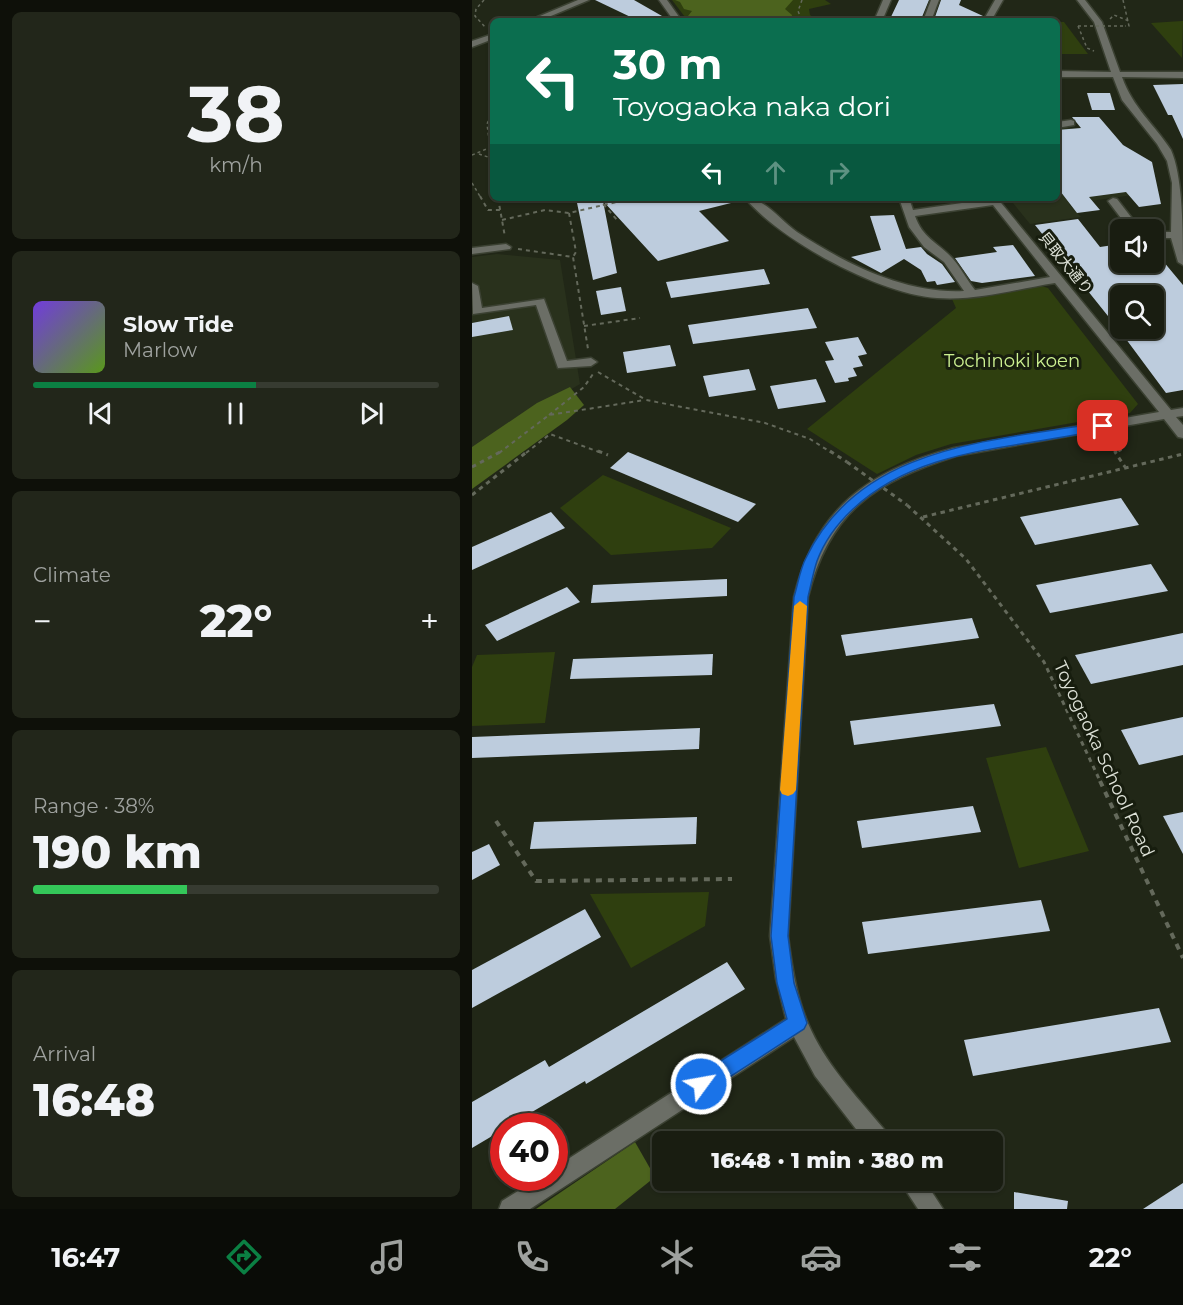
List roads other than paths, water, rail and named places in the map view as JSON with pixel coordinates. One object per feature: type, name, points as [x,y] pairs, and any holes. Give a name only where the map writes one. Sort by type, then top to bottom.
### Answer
[{"type":"street","points":[[540,18],[585,0]]},
{"type":"street","points":[[663,0],[676,18]]},
{"type":"street","points":[[879,18],[887,0]]},
{"type":"street","points":[[928,18],[935,0]]},
{"type":"street","points":[[989,18],[999,0]]},
{"type":"street","points":[[1081,0],[1090,8],[1101,28],[1114,74],[1127,99],[1137,115],[1158,138],[1175,170],[1175,235],[1183,262]]},
{"type":"street","points":[[472,44],[490,34]]},
{"type":"street","points":[[1060,74],[1183,75]]},
{"type":"street","points":[[1060,125],[1071,123]]},
{"type":"street","points":[[753,201],[797,237],[900,287],[937,295],[971,293],[1058,279]]},
{"type":"street","points":[[905,201],[913,225],[928,244],[948,261],[971,293]]},
{"type":"street","points":[[910,214],[988,201]]},
{"type":"street","name":"貝取大通り","points":[[995,201],[1058,279],[1175,413],[1183,434]]},
{"type":"street","points":[[1112,201],[1127,219]]},
{"type":"street","points":[[1164,235],[1175,235]]},
{"type":"street","points":[[472,251],[506,247]]},
{"type":"street","points":[[472,286],[477,312],[540,301],[562,365],[591,362]]},
{"type":"street","points":[[872,1131],[816,1058],[798,1023],[786,983],[779,936],[801,597],[811,560],[823,538],[840,515],[861,494],[918,464],[954,452],[1175,413]]},
{"type":"street","points":[[510,1209],[798,1023]]},
{"type":"street","points":[[918,1191],[932,1209]]},
{"type":"waterway","points":[[916,18],[925,0]]},
{"type":"park label","name":"Tochinoki koen","points":[[1012,361]]}]
